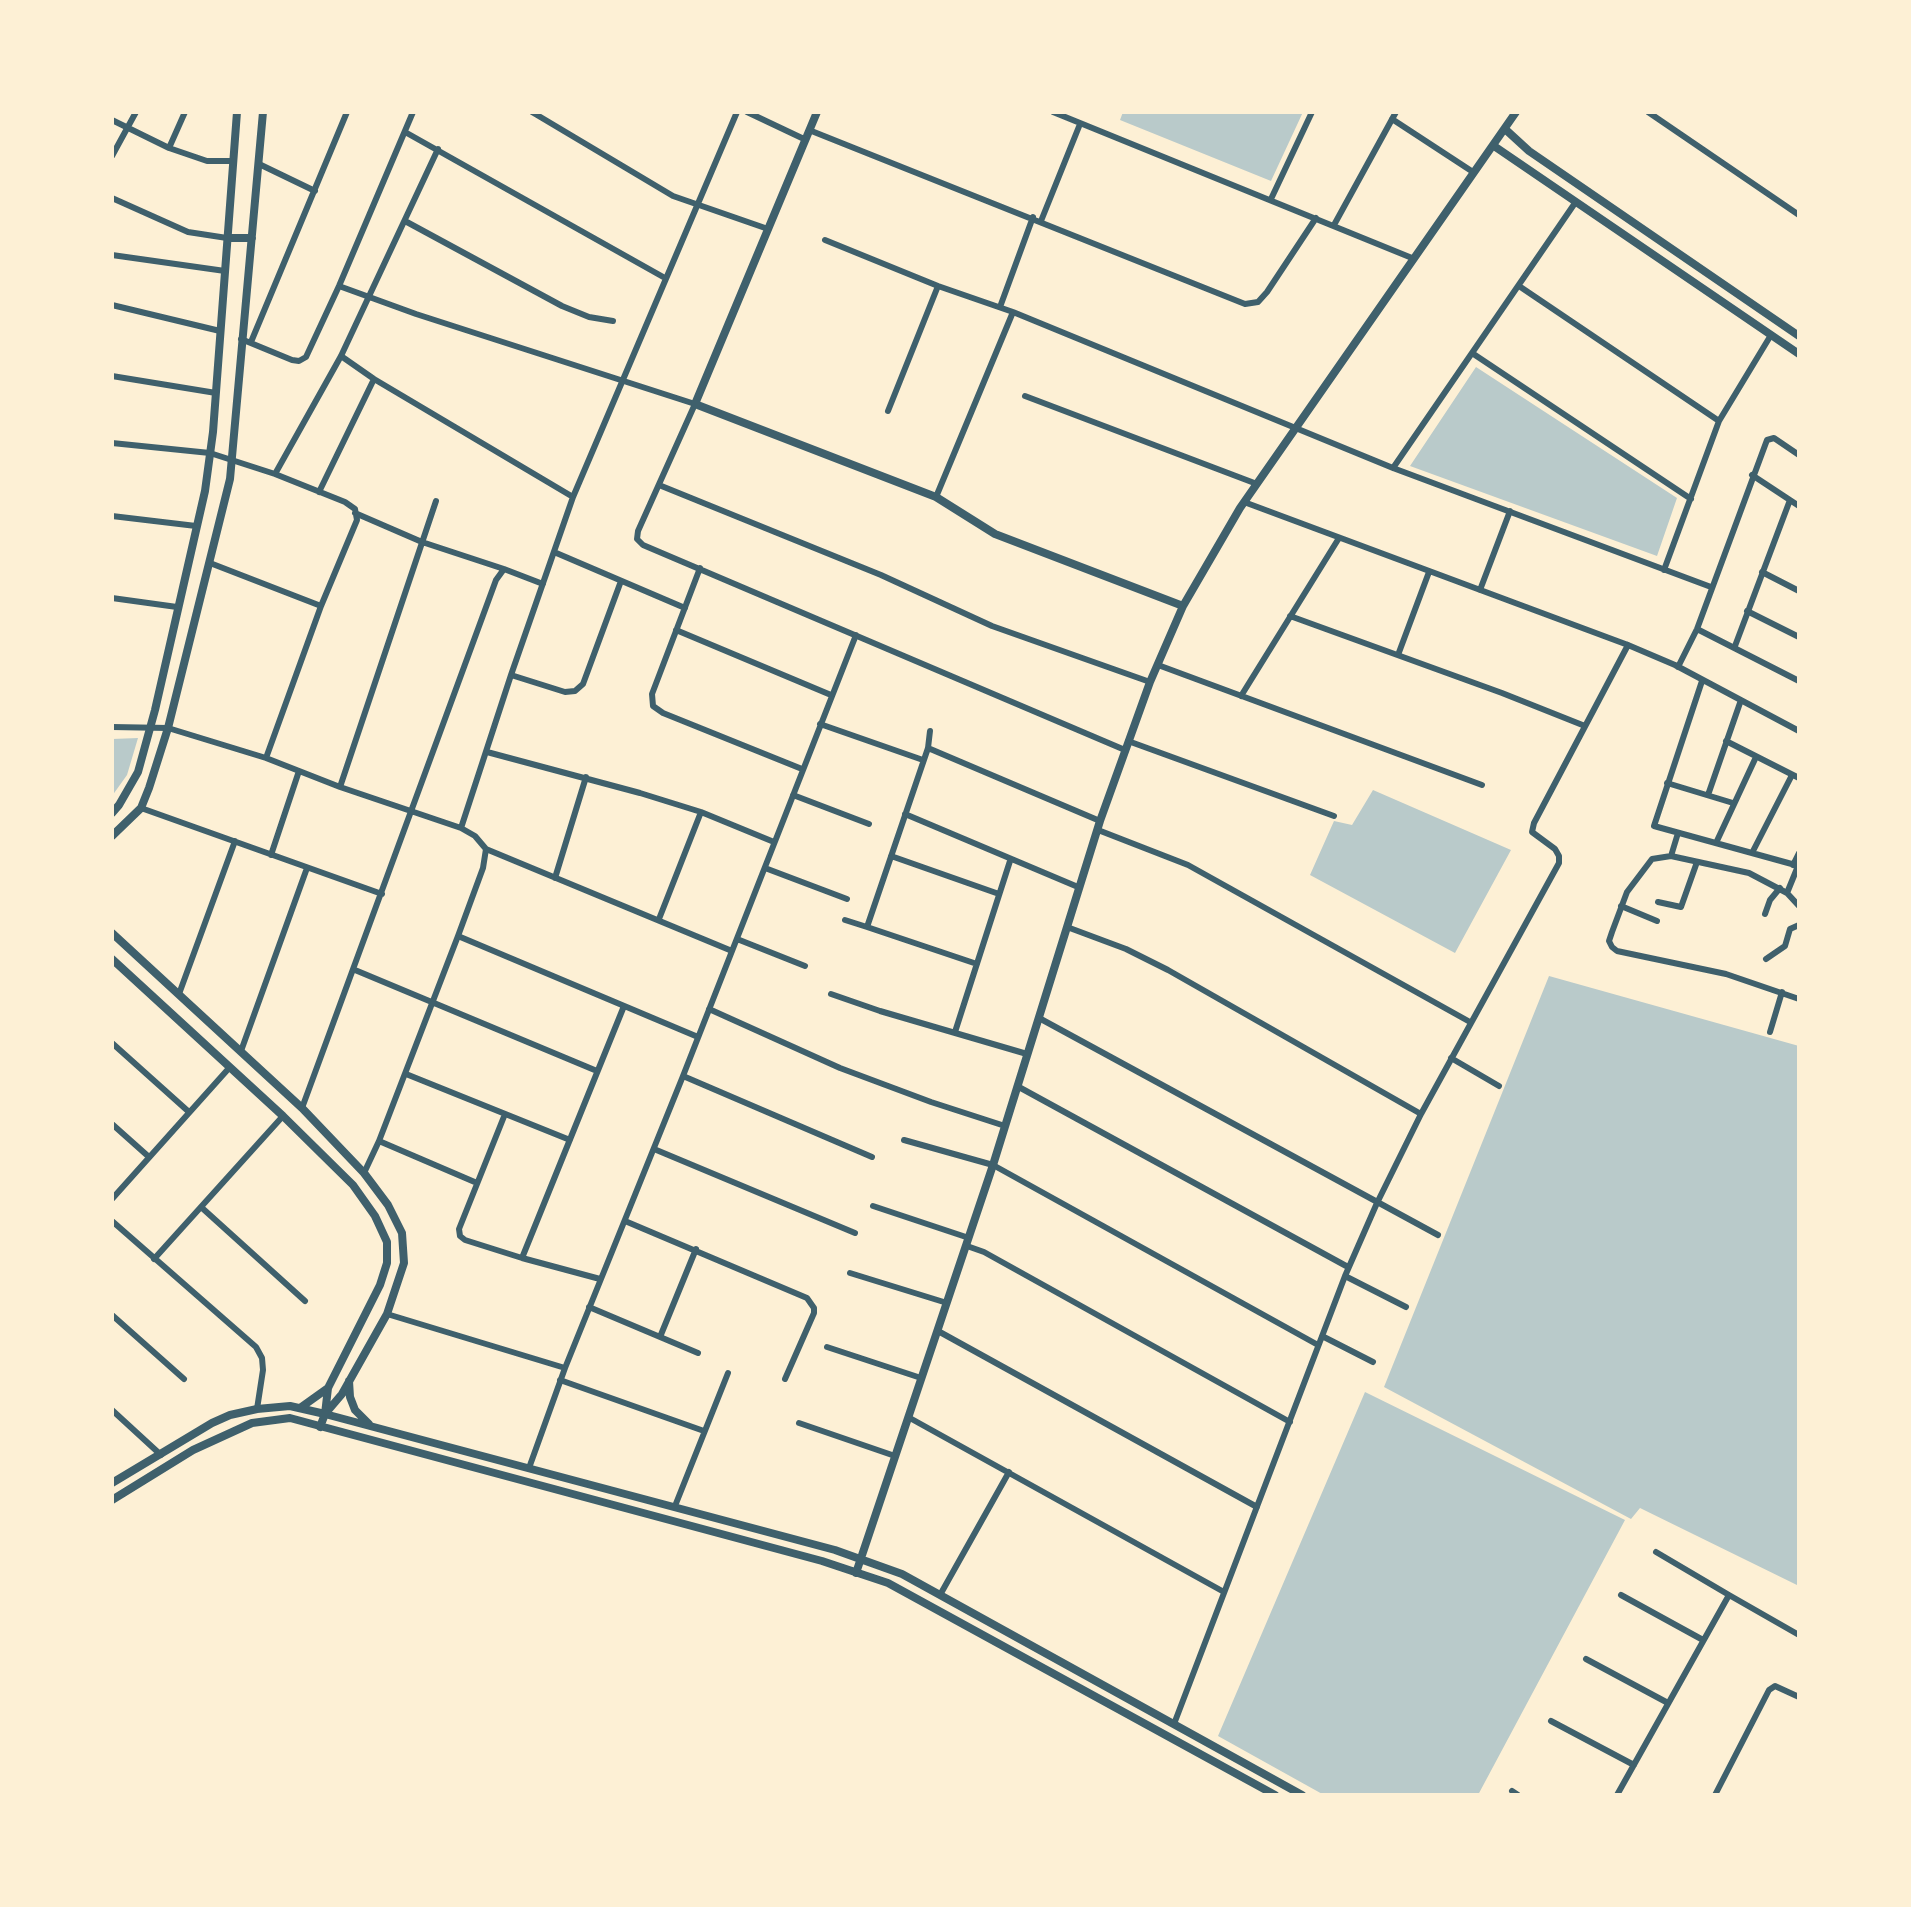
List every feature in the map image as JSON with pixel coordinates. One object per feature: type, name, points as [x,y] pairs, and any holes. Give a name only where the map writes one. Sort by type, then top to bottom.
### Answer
[{"type":"street","points":[[112,156],[136,112]]},
{"type":"street","points":[[169,148],[185,112]]},
{"type":"street","points":[[112,813],[138,772],[196,526],[210,453],[237,112]]},
{"type":"street","points":[[112,836],[141,808],[168,728],[230,479],[246,341],[263,112]]},
{"type":"street","points":[[246,341],[315,191],[347,112]]},
{"type":"street","points":[[246,341],[299,361],[306,357],[413,112]]},
{"type":"street","points":[[532,112],[651,185],[697,206],[768,229]]},
{"type":"street","points":[[461,828],[573,497],[737,112]]},
{"type":"street","points":[[747,112],[804,139]]},
{"type":"street","points":[[817,112],[637,539],[643,545],[856,635],[1127,745],[1334,816]]},
{"type":"street","points":[[1053,112],[1412,258]]},
{"type":"street","points":[[1271,199],[1312,112]]},
{"type":"street","points":[[856,1573],[993,1165],[1078,887],[1150,682],[1183,606],[1244,502],[1516,112]]},
{"type":"street","points":[[1648,112],[1799,215]]},
{"type":"street","points":[[1334,225],[1394,115],[1473,172]]},
{"type":"street","points":[[112,120],[169,148],[207,161],[232,161]]},
{"type":"street","points":[[1041,221],[1080,124]]},
{"type":"street","points":[[1494,146],[1796,350],[1798,334],[1522,146],[1505,129]]},
{"type":"street","points":[[809,130],[1245,304],[1258,302],[1267,292],[1316,218]]},
{"type":"street","points":[[405,132],[665,278]]},
{"type":"street","points":[[275,474],[341,356],[438,149]]},
{"type":"street","points":[[259,164],[315,191]]},
{"type":"street","points":[[112,198],[188,232],[252,238]]},
{"type":"street","points":[[1393,468],[1575,203]]},
{"type":"street","points":[[1000,307],[1033,217]]},
{"type":"street","points":[[405,221],[562,306],[589,317],[613,321]]},
{"type":"street","points":[[825,240],[938,286],[1013,312],[1295,430],[1711,587]]},
{"type":"street","points":[[112,255],[225,271]]},
{"type":"street","points":[[339,286],[695,404],[936,497],[995,534],[1183,606]]},
{"type":"street","points":[[888,411],[938,286]]},
{"type":"street","points":[[1519,286],[1719,421]]},
{"type":"street","points":[[112,305],[220,331]]},
{"type":"street","points":[[936,497],[1013,312]]},
{"type":"street","points":[[1664,570],[1719,421],[1771,335]]},
{"type":"street","points":[[1472,353],[1691,499]]},
{"type":"street","points":[[341,356],[374,379],[573,497]]},
{"type":"street","points":[[112,376],[216,393]]},
{"type":"street","points":[[319,492],[374,379]]},
{"type":"street","points":[[1025,396],[1257,484]]},
{"type":"street","points":[[1678,667],[1697,629],[1767,440],[1770,437],[1799,455]]},
{"type":"street","points":[[112,443],[210,453],[275,474],[345,502],[355,511],[422,542],[543,584]]},
{"type":"street","points":[[1752,475],[1799,506]]},
{"type":"street","points":[[659,485],[881,575],[992,626],[1150,682]]},
{"type":"street","points":[[1735,646],[1790,500]]},
{"type":"street","points":[[340,787],[436,501]]},
{"type":"street","points":[[1244,502],[1628,645],[1678,667],[1799,731]]},
{"type":"street","points":[[266,758],[321,606],[357,520],[355,511]]},
{"type":"street","points":[[1480,590],[1510,511]]},
{"type":"street","points":[[112,516],[196,526]]},
{"type":"street","points":[[1241,696],[1339,538]]},
{"type":"street","points":[[554,552],[685,608]]},
{"type":"street","points":[[210,563],[321,606]]},
{"type":"street","points":[[700,568],[652,694],[653,706],[663,713],[802,769]]},
{"type":"street","points":[[302,1108],[496,580],[504,569]]},
{"type":"street","points":[[1398,655],[1429,572]]},
{"type":"street","points":[[1762,572],[1798,589]]},
{"type":"street","points":[[511,675],[565,692],[575,691],[583,684],[621,581]]},
{"type":"street","points":[[112,598],[177,607]]},
{"type":"street","points":[[1747,611],[1799,637]]},
{"type":"street","points":[[1290,616],[1585,726]]},
{"type":"street","points":[[1697,629],[1799,681]]},
{"type":"street","points":[[676,630],[831,695]]},
{"type":"street","points":[[529,1468],[560,1380],[856,635]]},
{"type":"street","points":[[1174,1724],[1348,1267],[1421,1114],[1559,863],[1555,849],[1532,832],[1534,823],[1628,645]]},
{"type":"street","points":[[1158,665],[1482,785]]},
{"type":"street","points":[[1702,681],[1654,826],[1797,866]]},
{"type":"street","points":[[1708,795],[1741,700]]},
{"type":"street","points":[[820,724],[923,760]]},
{"type":"street","points":[[112,727],[168,728],[266,758],[461,828],[475,836],[486,849],[732,951]]},
{"type":"street","points":[[867,927],[928,748],[930,731]]},
{"type":"street","points":[[1726,741],[1796,777],[1752,853]]},
{"type":"street","points":[[928,748],[1188,865],[1470,1022]]},
{"type":"street","points":[[487,752],[586,777],[701,812],[774,842]]},
{"type":"street","points":[[1716,843],[1756,757]]},
{"type":"street","points":[[271,855],[299,771]]},
{"type":"street","points":[[555,878],[586,777]]},
{"type":"street","points":[[1667,783],[1733,803]]},
{"type":"street","points":[[793,795],[869,824]]},
{"type":"street","points":[[141,808],[382,894]]},
{"type":"street","points":[[659,919],[701,812]]},
{"type":"street","points":[[905,814],[1010,861],[1078,887]]},
{"type":"street","points":[[1671,856],[1678,833]]},
{"type":"street","points":[[179,994],[235,841]]},
{"type":"street","points":[[364,1173],[406,1074],[458,936],[483,868],[486,849]]},
{"type":"street","points":[[1787,893],[1799,853]]},
{"type":"street","points":[[891,856],[999,894]]},
{"type":"street","points":[[1799,906],[1780,888],[1749,873],[1671,856],[1652,859],[1627,892],[1609,941],[1617,951],[1726,974],[1799,999]]},
{"type":"street","points":[[955,1032],[1010,861]]},
{"type":"street","points":[[1658,902],[1681,907],[1697,862]]},
{"type":"street","points":[[241,1051],[307,868]]},
{"type":"street","points":[[765,868],[847,899]]},
{"type":"street","points":[[1765,914],[1770,900],[1780,888]]},
{"type":"street","points":[[1621,906],[1657,921]]},
{"type":"street","points":[[845,920],[977,964]]},
{"type":"street","points":[[1766,959],[1785,946],[1790,929],[1799,925]]},
{"type":"street","points":[[1067,927],[1126,949],[1168,970],[1421,1114]]},
{"type":"street","points":[[112,933],[302,1108],[364,1173],[388,1205],[402,1233],[404,1263],[387,1314],[342,1394],[325,1414]]},
{"type":"street","points":[[458,936],[698,1037]]},
{"type":"street","points":[[737,939],[805,966]]},
{"type":"street","points":[[114,965],[230,1067],[353,1185],[375,1216],[387,1242],[387,1263],[380,1285],[328,1388],[320,1427]]},
{"type":"street","points":[[355,970],[597,1071]]},
{"type":"street","points":[[1770,1032],[1782,992]]},
{"type":"street","points":[[831,994],[1027,1054]]},
{"type":"street","points":[[522,1258],[624,1006]]},
{"type":"street","points":[[709,1009],[840,1068],[1005,1126]]},
{"type":"street","points":[[1039,1018],[1438,1235]]},
{"type":"street","points":[[112,1043],[189,1112]]},
{"type":"street","points":[[1451,1058],[1499,1086]]},
{"type":"street","points":[[112,1199],[230,1067]]},
{"type":"street","points":[[406,1074],[570,1140]]},
{"type":"street","points":[[683,1076],[872,1157]]},
{"type":"street","points":[[1017,1086],[1348,1267]]},
{"type":"street","points":[[505,1114],[459,1229],[460,1236],[522,1258],[600,1279]]},
{"type":"street","points":[[154,1259],[283,1116]]},
{"type":"street","points":[[112,1124],[149,1157]]},
{"type":"street","points":[[904,1140],[993,1165],[1318,1345]]},
{"type":"street","points":[[379,1141],[477,1183]]},
{"type":"street","points":[[654,1149],[855,1233]]},
{"type":"street","points":[[873,1206],[968,1242],[1290,1422]]},
{"type":"street","points":[[201,1207],[305,1301]]},
{"type":"street","points":[[112,1221],[256,1347],[262,1358],[263,1370],[257,1409]]},
{"type":"street","points":[[625,1221],[807,1298],[814,1313],[785,1379]]},
{"type":"street","points":[[660,1337],[696,1249]]},
{"type":"street","points":[[850,1273],[947,1303]]},
{"type":"street","points":[[1345,1276],[1406,1307]]},
{"type":"street","points":[[589,1307],[698,1353]]},
{"type":"street","points":[[387,1314],[565,1368]]},
{"type":"street","points":[[112,1315],[184,1379]]},
{"type":"street","points":[[938,1331],[1257,1507]]},
{"type":"street","points":[[1322,1336],[1373,1362]]},
{"type":"street","points":[[827,1347],[921,1378]]},
{"type":"street","points":[[675,1506],[728,1373]]},
{"type":"street","points":[[349,1380],[355,1410],[370,1426]]},
{"type":"street","points":[[560,1380],[704,1431]]},
{"type":"street","points":[[300,1408],[328,1388]]},
{"type":"street","points":[[112,1483],[212,1423],[257,1409],[290,1406],[325,1414],[835,1550],[902,1574],[1302,1795]]},
{"type":"street","points":[[112,1410],[161,1455]]},
{"type":"street","points":[[908,1417],[1224,1592]]},
{"type":"street","points":[[112,1500],[193,1450],[252,1423],[290,1418],[822,1561],[888,1583],[1275,1795]]},
{"type":"street","points":[[799,1423],[895,1456]]},
{"type":"street","points":[[940,1595],[1009,1472]]},
{"type":"street","points":[[1656,1552],[1799,1635]]},
{"type":"street","points":[[1621,1595],[1703,1640]]},
{"type":"street","points":[[1617,1795],[1729,1595]]},
{"type":"street","points":[[1586,1659],[1668,1703]]},
{"type":"street","points":[[1715,1795],[1769,1690],[1775,1686],[1799,1697]]},
{"type":"street","points":[[1551,1721],[1634,1765]]},
{"type":"shaded area","points":[[1123,112],[1303,112],[1271,181],[1120,120]]},
{"type":"shaded area","points":[[1476,367],[1677,498],[1657,556],[1410,466]]},
{"type":"shaded area","points":[[138,738],[127,775],[112,796],[112,739]]},
{"type":"shaded area","points":[[1373,790],[1511,850],[1455,953],[1310,875],[1334,821],[1352,825]]},
{"type":"shaded area","points":[[1549,976],[1799,1046],[1799,1586],[1640,1508],[1631,1519],[1384,1387]]},
{"type":"shaded area","points":[[1365,1392],[1625,1520],[1478,1795],[1324,1795],[1218,1736]]}]
